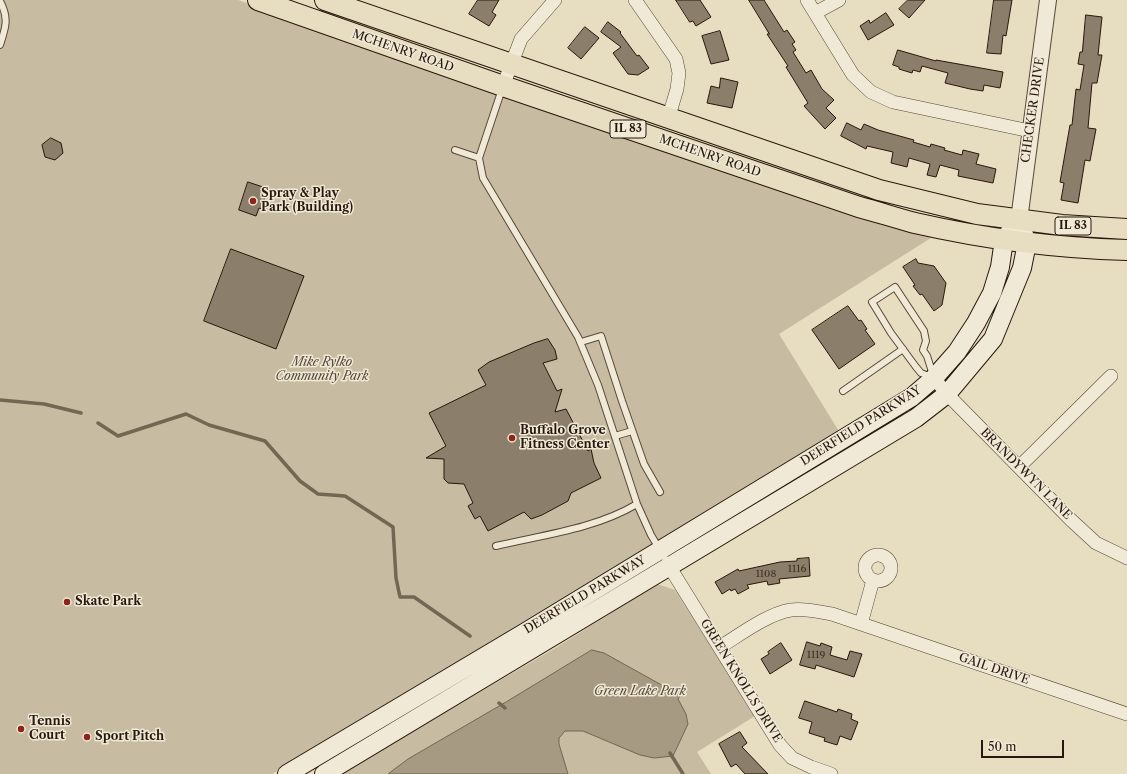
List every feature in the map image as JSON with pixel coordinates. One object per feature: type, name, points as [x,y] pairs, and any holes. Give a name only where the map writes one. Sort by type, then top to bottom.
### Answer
[{"type":"main road","name":"MCHENRY ROAD","points":[[258,0],[503,86],[859,207],[914,223],[1027,243],[1127,250]]},
{"type":"main road","name":"MCHENRY ROAD","points":[[325,0],[668,119],[879,190],[978,214],[1062,225],[1127,229]]},
{"type":"main road","name":"DEERFIELD PARKWAY","points":[[293,773],[912,397],[934,378],[957,352],[976,323],[992,293],[1000,267],[1004,240],[1018,220]]},
{"type":"main road","points":[[1018,220],[1027,243]]},
{"type":"main road","name":"DEERFIELD PARKWAY","points":[[324,774],[911,422],[947,394],[992,339],[1022,268],[1027,243]]},
{"type":"street","points":[[503,86],[521,40],[555,0]]},
{"type":"street","points":[[635,0],[676,59],[679,73],[677,89],[668,119]]},
{"type":"street","points":[[807,0],[853,75],[872,92],[894,102],[1030,131]]},
{"type":"street","points":[[815,13],[839,0]]},
{"type":"street","name":"CHECKER DRIVE","points":[[1018,220],[1048,0]]},
{"type":"street","points":[[1019,468],[1111,376]]},
{"type":"street","name":"BRANDYWYN LANE","points":[[934,378],[947,394],[1071,520],[1096,543],[1127,558]]},
{"type":"street","name":"GREEN KNOLLS DRIVE","points":[[669,566],[780,745],[792,758],[810,767],[831,774]]},
{"type":"street","points":[[861,624],[872,580]]},
{"type":"street","name":"GAIL DRIVE","points":[[720,648],[771,616],[792,610],[809,610],[832,614],[1127,714]]},
{"type":"lane","points":[[0,1],[6,14],[6,28],[0,45]]},
{"type":"lane","points":[[503,86],[479,158],[483,178],[581,342],[598,385],[637,504],[651,535],[669,566]]},
{"type":"lane","points":[[455,150],[479,158]]},
{"type":"lane","points":[[895,287],[924,331],[926,341],[923,350],[927,356],[934,378],[921,373],[872,302],[895,287]]},
{"type":"lane","points":[[581,342],[602,336],[644,464],[660,492]]},
{"type":"lane","points":[[843,391],[903,349]]},
{"type":"lane","points":[[615,436],[632,431]]},
{"type":"lane","points":[[496,546],[571,530],[625,511],[637,504]]},
{"type":"green space","name":"Mike Rylko Community Park","points":[[0,0],[238,0],[829,204],[934,236],[779,334],[840,433],[398,700],[272,774],[0,774]]},
{"type":"green space","name":"Green Lake Park","points":[[657,584],[675,590],[755,716],[697,752],[711,774],[340,774],[557,647]]},
{"type":"shaded area","points":[[592,650],[604,653],[667,688],[683,691],[678,699],[686,714],[688,724],[673,756],[654,758],[640,755],[583,731],[565,731],[559,738],[559,744],[568,774],[388,774],[408,759]]},
{"type":"building","points":[[478,0],[499,0],[492,12],[496,15],[489,26],[469,14]]},
{"type":"building","points":[[676,0],[700,0],[711,17],[696,26],[693,21],[690,22]]},
{"type":"building","points":[[749,0],[764,0],[784,32],[787,30],[795,42],[792,44],[796,50],[793,52],[806,73],[811,70],[822,89],[834,100],[826,108],[836,118],[825,129],[804,106],[808,103],[786,67],[788,66],[767,34],[769,34]]},
{"type":"building","points":[[908,0],[925,0],[909,18],[899,9]]},
{"type":"building","points":[[994,0],[1012,0],[1006,36],[1003,35],[1001,54],[987,53]]},
{"type":"building","points":[[886,13],[894,25],[868,40],[860,26],[869,20],[870,23]]},
{"type":"building","points":[[1086,15],[1102,17],[1098,55],[1102,55],[1097,83],[1092,83],[1088,128],[1096,129],[1090,161],[1085,160],[1078,203],[1061,200],[1064,183],[1060,182],[1070,125],[1072,125],[1076,89],[1080,90],[1084,65],[1078,64],[1080,52],[1082,52]]},
{"type":"building","points":[[608,22],[621,32],[620,33],[637,56],[639,55],[649,68],[638,75],[628,74],[613,53],[621,47],[601,32]]},
{"type":"building","points":[[585,27],[599,38],[581,59],[568,48]]},
{"type":"building","points":[[720,31],[729,60],[711,64],[702,36]]},
{"type":"building","points":[[898,50],[936,61],[1003,72],[1000,88],[984,85],[983,91],[945,83],[948,73],[922,66],[920,72],[913,70],[912,73],[899,69],[899,67],[893,65]]},
{"type":"building","points":[[721,78],[738,82],[732,108],[707,103],[711,86],[719,88]]},
{"type":"building","points":[[847,123],[861,130],[864,124],[878,130],[914,140],[913,142],[930,147],[931,144],[945,148],[944,150],[962,155],[963,150],[979,154],[976,164],[996,169],[993,183],[958,176],[959,170],[940,165],[936,177],[927,175],[930,164],[909,158],[907,167],[891,163],[893,152],[867,146],[866,149],[841,136]]},
{"type":"building","points":[[51,138],[61,143],[63,153],[55,160],[45,157],[42,145]]},
{"type":"building","name":"Spray & Play Park (Building)","points":[[248,182],[266,188],[264,193],[266,194],[261,209],[259,208],[256,216],[239,210]]},
{"type":"building","points":[[231,249],[304,276],[276,349],[204,321]]},
{"type":"building","points":[[916,259],[918,263],[934,266],[946,283],[942,305],[934,311],[922,294],[920,295],[913,286],[915,285],[903,267]]},
{"type":"building","points":[[848,306],[859,321],[861,320],[867,329],[865,330],[875,344],[839,369],[812,330]]},
{"type":"building","name":"Buffalo Grove Fitness Center","points":[[548,339],[555,350],[557,359],[543,363],[557,391],[562,389],[555,412],[566,409],[588,451],[591,449],[594,463],[601,478],[571,493],[568,501],[542,515],[531,519],[524,512],[488,531],[480,516],[475,519],[468,506],[473,503],[464,484],[448,483],[444,479],[444,459],[426,458],[446,446],[429,413],[486,385],[478,370],[489,362],[534,343]]},
{"type":"building","points":[[809,558],[810,576],[779,579],[780,583],[768,585],[767,581],[747,585],[749,588],[738,594],[735,589],[731,591],[730,589],[722,594],[715,582],[738,569],[739,571],[780,562],[797,561],[797,559]]},
{"type":"building","points":[[807,642],[820,646],[821,643],[832,647],[830,655],[847,660],[850,651],[862,654],[854,677],[816,665],[815,669],[800,665]]},
{"type":"building","points":[[781,643],[792,660],[770,674],[761,659]]},
{"type":"building","points":[[805,701],[837,712],[838,709],[852,714],[851,719],[858,722],[851,740],[840,736],[837,745],[824,741],[825,738],[809,733],[812,722],[799,718]]},
{"type":"building","points":[[740,732],[747,743],[742,747],[768,774],[745,774],[736,764],[731,767],[719,744]]},
{"type":"waterway","points":[[0,400],[44,404],[81,413]]},
{"type":"waterway","points":[[98,423],[118,436],[186,414],[209,425],[265,441],[300,481],[318,494],[345,496],[393,527],[396,578],[400,597],[414,597],[470,636]]},
{"type":"waterway","points":[[499,703],[505,708]]},
{"type":"waterway","points":[[670,753],[683,774]]},
{"type":"place","name":"Spray & Play Park (Building)","points":[[253,201]]},
{"type":"place","name":"Buffalo Grove Fitness Center","points":[[512,438]]},
{"type":"place","name":"Skate Park","points":[[67,602]]},
{"type":"place","name":"Tennis Court","points":[[21,729]]},
{"type":"place","name":"Sport Pitch","points":[[87,737]]}]
